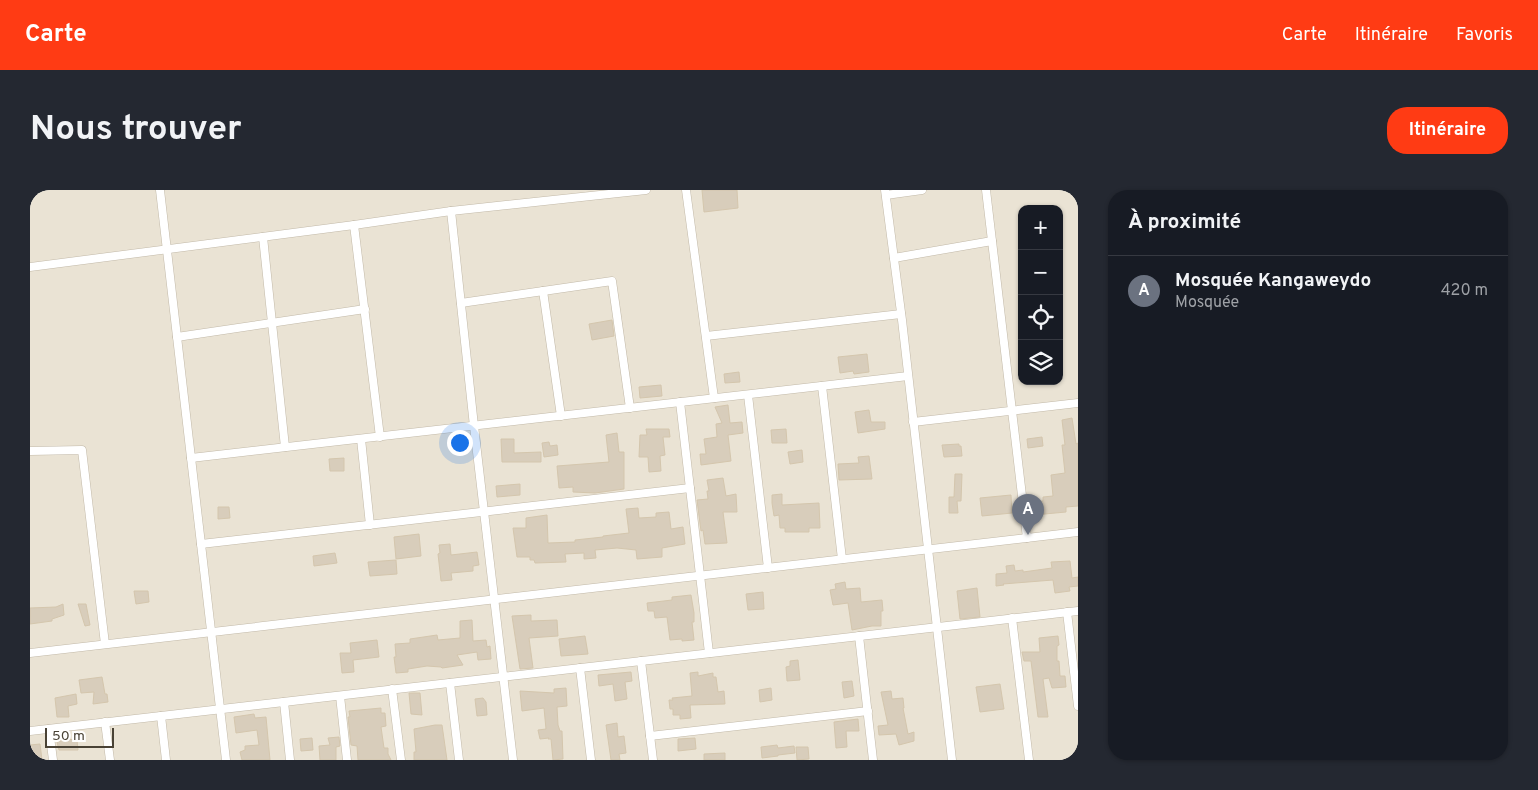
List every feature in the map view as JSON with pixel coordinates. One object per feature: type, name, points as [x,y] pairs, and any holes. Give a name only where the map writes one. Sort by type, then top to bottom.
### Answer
[{"type":"street","points":[[160,190],[226,760]]},
{"type":"street","points":[[30,266],[451,211],[646,190]]},
{"type":"street","points":[[686,190],[714,398]]},
{"type":"street","points":[[922,190],[885,193],[901,314],[952,760]]},
{"type":"street","points":[[986,190],[1027,538]]},
{"type":"street","points":[[451,211],[513,760]]},
{"type":"street","points":[[354,225],[380,436]]},
{"type":"street","points":[[263,237],[286,447]]},
{"type":"street","points":[[894,258],[992,241]]},
{"type":"street","points":[[461,303],[612,282],[630,408]]},
{"type":"street","points":[[543,291],[561,416]]},
{"type":"street","points":[[177,337],[365,309]]},
{"type":"street","points":[[706,336],[901,314]]},
{"type":"street","points":[[191,458],[908,376]]},
{"type":"street","points":[[822,386],[842,559]]},
{"type":"street","points":[[748,394],[768,568]]},
{"type":"street","points":[[680,402],[709,653]]},
{"type":"street","points":[[913,422],[1078,403]]},
{"type":"street","points":[[361,439],[370,525]]},
{"type":"street","points":[[30,451],[82,450],[105,644]]},
{"type":"street","points":[[201,544],[690,488]]},
{"type":"street","points":[[30,652],[1078,532]]},
{"type":"street","points":[[30,731],[1078,611]]},
{"type":"street","points":[[1067,612],[1078,706]]},
{"type":"street","points":[[1012,618],[1029,760]]},
{"type":"street","points":[[859,636],[873,760]]},
{"type":"street","points":[[641,661],[653,760]]},
{"type":"street","points":[[580,668],[591,760]]},
{"type":"street","points":[[450,683],[459,760]]},
{"type":"street","points":[[392,689],[400,760]]},
{"type":"street","points":[[340,696],[347,760]]},
{"type":"street","points":[[284,702],[290,760]]},
{"type":"street","points":[[650,736],[868,711]]},
{"type":"street","points":[[161,716],[166,760]]},
{"type":"street","points":[[105,722],[110,760]]},
{"type":"street","points":[[49,729],[52,760]]},
{"type":"shaded area","points":[[30,190],[1078,190],[1078,760],[30,760]]},
{"type":"building","points":[[702,190],[737,190],[738,208],[704,212]]},
{"type":"building","points":[[612,320],[614,336],[592,340],[589,324]]},
{"type":"building","points":[[867,354],[869,372],[854,374],[853,371],[840,373],[838,357]]},
{"type":"building","points":[[739,372],[740,382],[725,383],[724,374]]},
{"type":"building","points":[[661,385],[662,396],[640,398],[639,387]]},
{"type":"building","points":[[728,405],[730,423],[742,422],[743,433],[728,435],[731,461],[701,465],[700,454],[706,454],[704,439],[717,437],[716,424],[722,423],[715,407]]},
{"type":"building","points":[[869,410],[871,422],[885,422],[885,429],[858,433],[855,412]]},
{"type":"building","points":[[1072,418],[1076,444],[1078,443],[1078,506],[1066,507],[1066,512],[1034,515],[1033,502],[1043,501],[1043,497],[1053,496],[1051,475],[1065,473],[1062,445],[1065,445],[1062,420]]},
{"type":"building","points":[[646,429],[669,429],[670,437],[663,437],[665,455],[660,456],[661,471],[649,472],[648,457],[639,457],[640,435],[647,435]]},
{"type":"building","points":[[786,429],[787,443],[772,443],[771,430]]},
{"type":"building","points":[[617,433],[619,452],[624,452],[624,489],[595,493],[573,492],[573,487],[559,488],[557,466],[609,462],[606,435]]},
{"type":"building","points":[[1042,437],[1043,446],[1028,448],[1027,439]]},
{"type":"building","points":[[501,439],[514,439],[514,453],[541,452],[541,462],[502,462]]},
{"type":"building","points":[[549,442],[550,446],[557,445],[558,455],[544,457],[542,443]]},
{"type":"building","points":[[959,444],[962,456],[944,457],[942,445]]},
{"type":"building","points":[[802,450],[803,462],[790,464],[788,452]]},
{"type":"building","points":[[869,456],[872,479],[839,480],[838,464],[859,463],[858,457]]},
{"type":"building","points":[[344,458],[344,471],[330,471],[329,459]]},
{"type":"building","points":[[955,474],[962,474],[961,501],[957,501],[958,513],[949,513],[949,497],[954,497]]},
{"type":"building","points":[[723,478],[726,496],[736,494],[737,512],[723,512],[727,543],[705,544],[703,530],[701,531],[697,500],[708,499],[707,480]]},
{"type":"building","points":[[520,484],[520,495],[497,497],[496,486]]},
{"type":"building","points":[[782,494],[782,505],[819,503],[820,528],[809,528],[809,532],[785,532],[785,528],[780,528],[779,515],[774,516],[772,495]]},
{"type":"building","points":[[1011,495],[1012,513],[982,516],[980,498]]},
{"type":"building","points":[[218,507],[229,507],[230,518],[218,519]]},
{"type":"building","points":[[638,508],[639,518],[656,517],[656,513],[669,512],[671,529],[683,527],[685,544],[662,548],[662,557],[637,559],[636,550],[617,548],[595,550],[596,558],[584,559],[584,553],[565,554],[566,562],[535,563],[534,560],[530,560],[530,557],[517,557],[513,528],[526,528],[526,518],[547,515],[548,543],[575,542],[575,540],[629,533],[626,509]]},
{"type":"building","points":[[419,534],[421,556],[396,559],[394,537]]},
{"type":"building","points":[[450,544],[451,555],[477,552],[479,565],[473,566],[473,571],[451,573],[452,580],[441,581],[439,545]]},
{"type":"building","points":[[335,553],[337,563],[314,566],[313,556]]},
{"type":"building","points":[[396,560],[397,574],[370,576],[368,562]]},
{"type":"building","points":[[1070,561],[1072,578],[1078,577],[1078,586],[1069,587],[1070,591],[1055,593],[1053,580],[996,586],[996,574],[1007,573],[1006,566],[1014,565],[1015,571],[1023,570],[1023,572],[1052,568],[1051,562]]},
{"type":"building","points":[[845,582],[846,589],[860,588],[861,602],[882,600],[881,626],[852,630],[848,603],[833,605],[830,590],[836,589],[835,584]]},
{"type":"building","points":[[977,588],[980,617],[960,619],[957,591]]},
{"type":"building","points":[[134,591],[148,591],[149,602],[136,604]]},
{"type":"building","points":[[763,592],[764,609],[748,610],[746,594]]},
{"type":"building","points":[[691,595],[694,613],[694,622],[692,622],[694,640],[670,640],[667,617],[655,618],[654,611],[648,611],[647,603],[672,600],[672,597]]},
{"type":"building","points":[[63,604],[64,615],[52,619],[52,621],[30,624],[30,608],[56,607]]},
{"type":"building","points":[[78,604],[86,604],[90,625],[85,626]]},
{"type":"building","points":[[531,615],[531,621],[557,620],[558,636],[529,638],[533,668],[520,669],[512,616]]},
{"type":"building","points":[[472,620],[473,641],[486,640],[487,647],[490,646],[491,659],[478,660],[477,652],[457,655],[463,665],[442,668],[427,666],[408,669],[408,672],[396,673],[395,644],[410,643],[410,639],[437,635],[438,640],[460,638],[460,621]]},
{"type":"building","points":[[585,636],[588,654],[561,656],[559,639]]},
{"type":"building","points":[[1058,636],[1057,661],[1059,661],[1060,676],[1065,676],[1066,687],[1052,688],[1049,678],[1043,679],[1048,717],[1038,717],[1031,661],[1024,661],[1022,652],[1040,652],[1039,638]]},
{"type":"building","points":[[377,640],[379,657],[353,660],[354,672],[342,673],[340,653],[351,653],[350,643]]},
{"type":"building","points":[[798,660],[800,680],[787,681],[786,667],[790,666],[790,661]]},
{"type":"building","points":[[631,672],[632,681],[625,682],[627,699],[615,701],[613,684],[599,686],[598,675]]},
{"type":"building","points":[[698,672],[698,676],[713,673],[713,677],[716,677],[718,692],[724,691],[725,704],[690,705],[691,718],[680,719],[680,715],[673,715],[673,709],[670,709],[669,700],[692,696],[690,673]]},
{"type":"building","points":[[102,677],[108,702],[93,704],[94,692],[81,693],[79,680]]},
{"type":"building","points":[[852,681],[854,696],[844,698],[842,682]]},
{"type":"building","points":[[1000,684],[1004,709],[980,712],[976,687]]},
{"type":"building","points":[[566,688],[567,706],[557,707],[558,725],[560,731],[562,731],[563,759],[553,760],[551,739],[540,739],[538,730],[546,729],[544,708],[522,711],[520,691],[554,693],[554,689]]},
{"type":"building","points":[[771,688],[772,700],[760,702],[759,690]]},
{"type":"building","points":[[891,691],[892,699],[903,698],[908,734],[914,732],[914,741],[899,745],[896,734],[879,735],[878,726],[888,725],[881,692]]},
{"type":"building","points":[[409,693],[420,693],[422,715],[411,714]]},
{"type":"building","points":[[76,694],[77,704],[68,706],[69,717],[57,717],[55,698]]},
{"type":"building","points":[[483,698],[486,702],[487,715],[477,716],[475,699]]},
{"type":"building","points":[[381,708],[381,713],[385,713],[386,726],[381,727],[384,748],[388,748],[391,760],[358,760],[357,746],[351,745],[349,711]]},
{"type":"building","points":[[254,714],[255,718],[266,717],[270,760],[242,760],[240,752],[245,750],[245,746],[259,745],[257,730],[236,733],[234,717]]},
{"type":"building","points":[[858,719],[859,731],[846,731],[847,747],[836,748],[834,722]]},
{"type":"building","points":[[617,723],[618,737],[624,736],[626,753],[619,754],[620,760],[611,760],[606,725]]},
{"type":"building","points":[[442,725],[447,760],[414,760],[414,752],[416,752],[414,729]]},
{"type":"building","points":[[339,737],[340,746],[336,747],[336,760],[320,760],[319,746],[330,745],[328,738]]},
{"type":"building","points":[[312,738],[313,750],[301,751],[300,739]]},
{"type":"building","points":[[695,738],[696,749],[678,751],[678,739]]},
{"type":"building","points":[[67,739],[77,740],[78,750],[59,750],[57,742]]},
{"type":"building","points":[[40,744],[42,760],[30,760],[30,745]]},
{"type":"building","points":[[777,745],[778,748],[794,746],[795,753],[762,758],[761,747]]},
{"type":"building","points":[[796,747],[808,747],[809,759],[797,760]]},
{"type":"building","points":[[725,753],[725,760],[704,760],[704,754]]},
{"type":"place","name":"Mosquée Kangaweydo","points":[[1028,535]]}]
